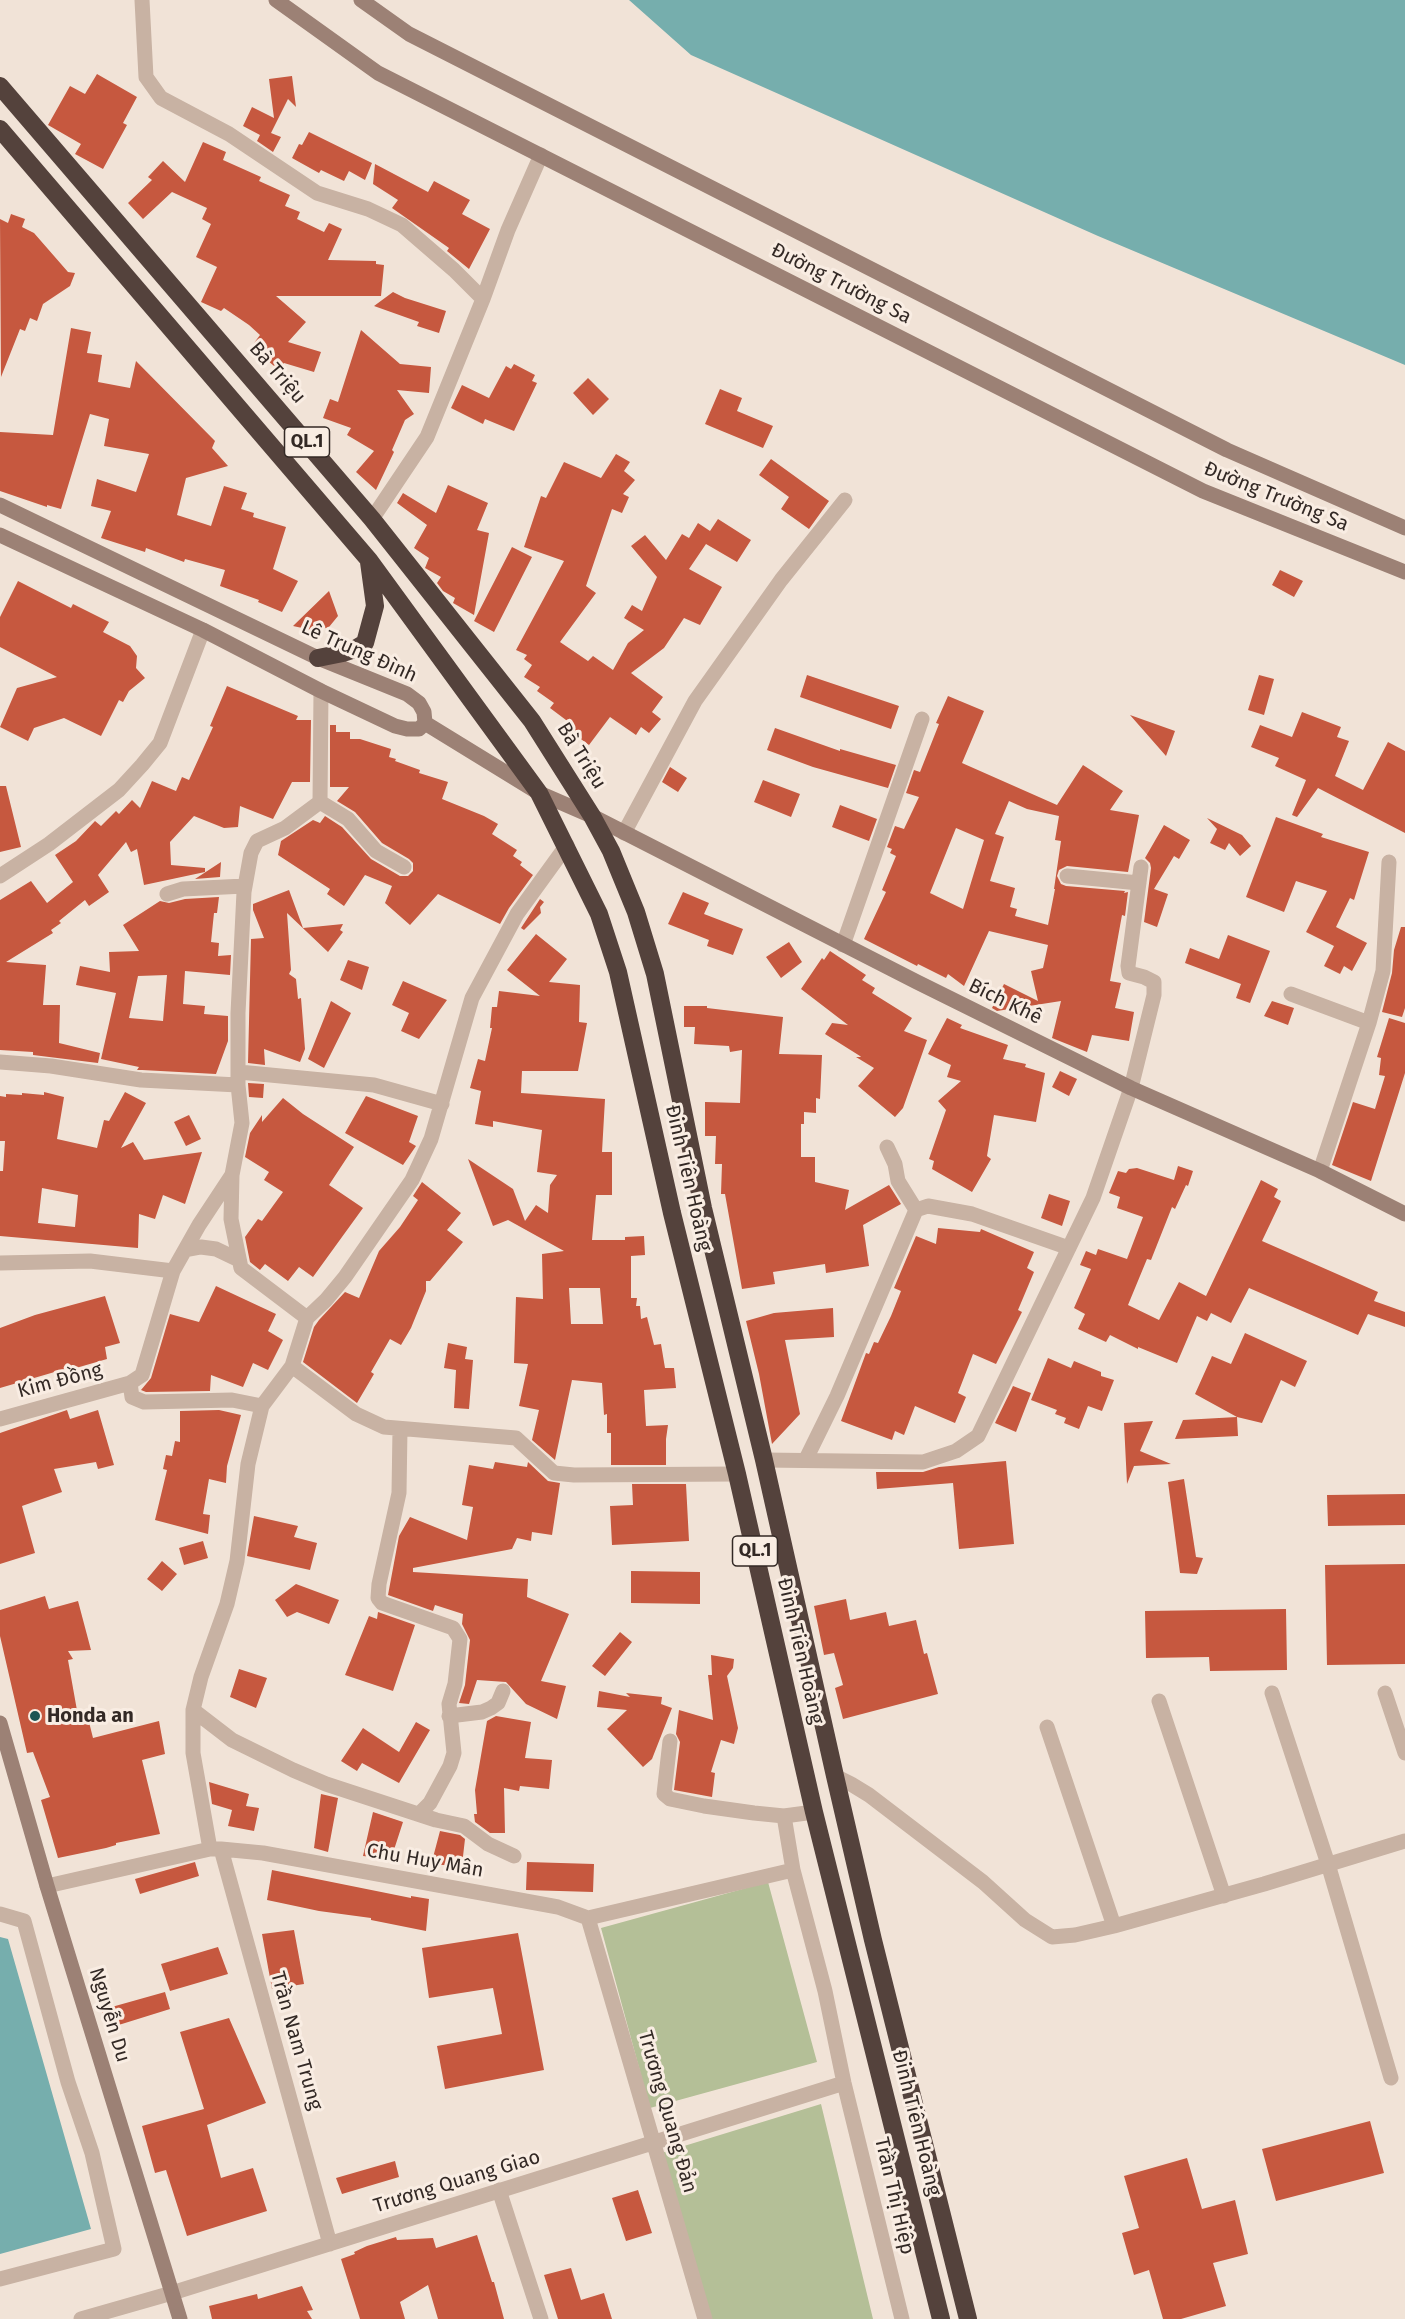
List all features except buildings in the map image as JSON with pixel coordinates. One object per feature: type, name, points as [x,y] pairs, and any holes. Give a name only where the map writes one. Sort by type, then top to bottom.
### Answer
[{"type":"highway","name":"Bà Triệu","points":[[0,86],[372,519],[532,721],[592,816]]},
{"type":"highway","name":"QL.1","points":[[0,129],[369,560],[540,793]]},
{"type":"highway","points":[[318,658],[343,653],[364,643],[375,606],[369,560]]},
{"type":"highway","name":"Đinh Tiên Hoàng","points":[[540,793],[599,914],[618,972],[672,1213],[737,1474],[814,1812],[941,2319]]},
{"type":"highway","name":"Đinh Tiên Hoàng","points":[[592,816],[636,912],[655,974],[704,1208],[873,1940],[968,2319]]},
{"type":"main road","name":"Đường Trường Sa","points":[[276,0],[378,73],[1203,491],[1405,572]]},
{"type":"main road","name":"Đường Trường Sa","points":[[361,0],[409,34],[1227,450],[1405,528]]},
{"type":"main road","name":"Lê Trung Đình","points":[[0,505],[318,658],[407,694],[419,703],[424,712],[425,723]]},
{"type":"main road","points":[[0,535],[203,630],[395,726],[419,729],[425,723]]},
{"type":"main road","name":"Bích Khê","points":[[425,723],[540,793],[592,816],[843,945],[1131,1088],[1320,1171],[1405,1214]]},
{"type":"main road","name":"Nguyễn Du","points":[[0,1723],[47,1886],[180,2319]]},
{"type":"street","points":[[142,0],[146,77],[161,98],[229,134],[317,193],[368,209],[402,225],[454,270],[483,299]]},
{"type":"street","points":[[372,519],[427,437],[483,299],[508,230],[541,155]]},
{"type":"street","points":[[624,833],[695,701],[781,580],[845,500]]},
{"type":"street","points":[[0,876],[49,844],[119,790],[142,765],[160,743],[203,630]]},
{"type":"street","points":[[320,802],[321,691]]},
{"type":"street","points":[[843,945],[922,719]]},
{"type":"street","points":[[320,802],[348,819],[376,850],[404,867]]},
{"type":"street","points":[[307,1318],[241,1268],[231,1219],[232,1175],[242,1123],[238,1012],[245,886],[251,853],[257,840],[285,828],[320,802]]},
{"type":"street","points":[[232,1175],[173,1271],[142,1375],[130,1383],[132,1397],[144,1402],[232,1400],[262,1406],[292,1366],[307,1318],[345,1277],[412,1180],[430,1140],[472,998],[517,914],[567,845]]},
{"type":"street","points":[[1320,1171],[1370,1023],[1383,971],[1389,862]]},
{"type":"street","points":[[764,1460],[924,1462],[956,1451],[978,1436],[1092,1198],[1131,1088],[1154,994],[1154,982],[1129,973],[1128,966],[1141,867]]},
{"type":"street","points":[[1067,876],[1139,883]]},
{"type":"street","points":[[167,894],[183,888],[245,886]]},
{"type":"street","points":[[1291,994],[1370,1023]]},
{"type":"street","points":[[0,1062],[51,1066],[141,1080],[239,1078],[364,1084],[441,1104]]},
{"type":"street","points":[[887,1147],[895,1164],[898,1181],[916,1210]]},
{"type":"street","points":[[806,1459],[837,1396],[916,1210],[928,1206],[972,1214],[1069,1248]]},
{"type":"street","points":[[185,1250],[201,1247],[216,1249],[239,1260]]},
{"type":"street","points":[[0,1263],[90,1261],[173,1271]]},
{"type":"street","points":[[292,1366],[356,1414],[384,1427],[516,1438],[554,1473],[574,1475],[737,1474]]},
{"type":"street","name":"Kim Đồng","points":[[0,1419],[130,1383]]},
{"type":"street","name":"Trần Nam Trung","points":[[262,1406],[248,1464],[237,1561],[193,1710],[193,1753],[215,1849],[330,2244]]},
{"type":"street","points":[[400,1429],[399,1493],[378,1598],[382,1604],[453,1628],[458,1633],[459,1650],[455,1684],[449,1704],[454,1753],[450,1766],[430,1803],[420,1813]]},
{"type":"street","points":[[449,1716],[482,1712],[498,1703],[503,1691]]},
{"type":"street","points":[[1272,1693],[1328,1864],[1391,2078]]},
{"type":"street","points":[[1385,1693],[1405,1753]]},
{"type":"street","points":[[1160,1701],[1224,1896]]},
{"type":"street","points":[[193,1710],[232,1740],[293,1770],[326,1784],[436,1820],[464,1826],[488,1844],[514,1856]]},
{"type":"street","points":[[1047,1727],[1114,1926]]},
{"type":"street","points":[[670,1741],[664,1794],[670,1799],[704,1806],[784,1816],[814,1812]]},
{"type":"street","points":[[835,1776],[869,1796],[983,1882],[1025,1920],[1052,1937],[1075,1935],[1114,1926],[1224,1896],[1405,1841]]},
{"type":"street","name":"Trần Thị Hiệp","points":[[784,1816],[793,1870],[828,2003],[844,2083],[902,2319]]},
{"type":"street","name":"Chu Huy Mân","points":[[47,1886],[215,1849],[263,1853],[558,1907],[588,1918]]},
{"type":"street","points":[[588,1918],[793,1870]]},
{"type":"street","points":[[0,1914],[24,1921],[68,2082],[92,2153],[114,2249],[0,2278]]},
{"type":"street","name":"Trương Quang Đản","points":[[588,1918],[705,2319]]},
{"type":"street","name":"Trương Quang Giao","points":[[81,2319],[172,2293],[844,2083]]},
{"type":"street","points":[[499,2190],[541,2319]]},
{"type":"green space","points":[[768,1882],[817,2062],[650,2108],[601,1928]]},
{"type":"green space","points":[[821,2104],[873,2319],[707,2319],[658,2154]]},
{"type":"water","points":[[629,0],[1405,0],[1405,365],[1098,236],[691,55]]},
{"type":"water","points":[[0,1937],[8,1939],[91,2229],[0,2254]]},
{"type":"place","name":"Honda an","points":[[35,1716]]}]
